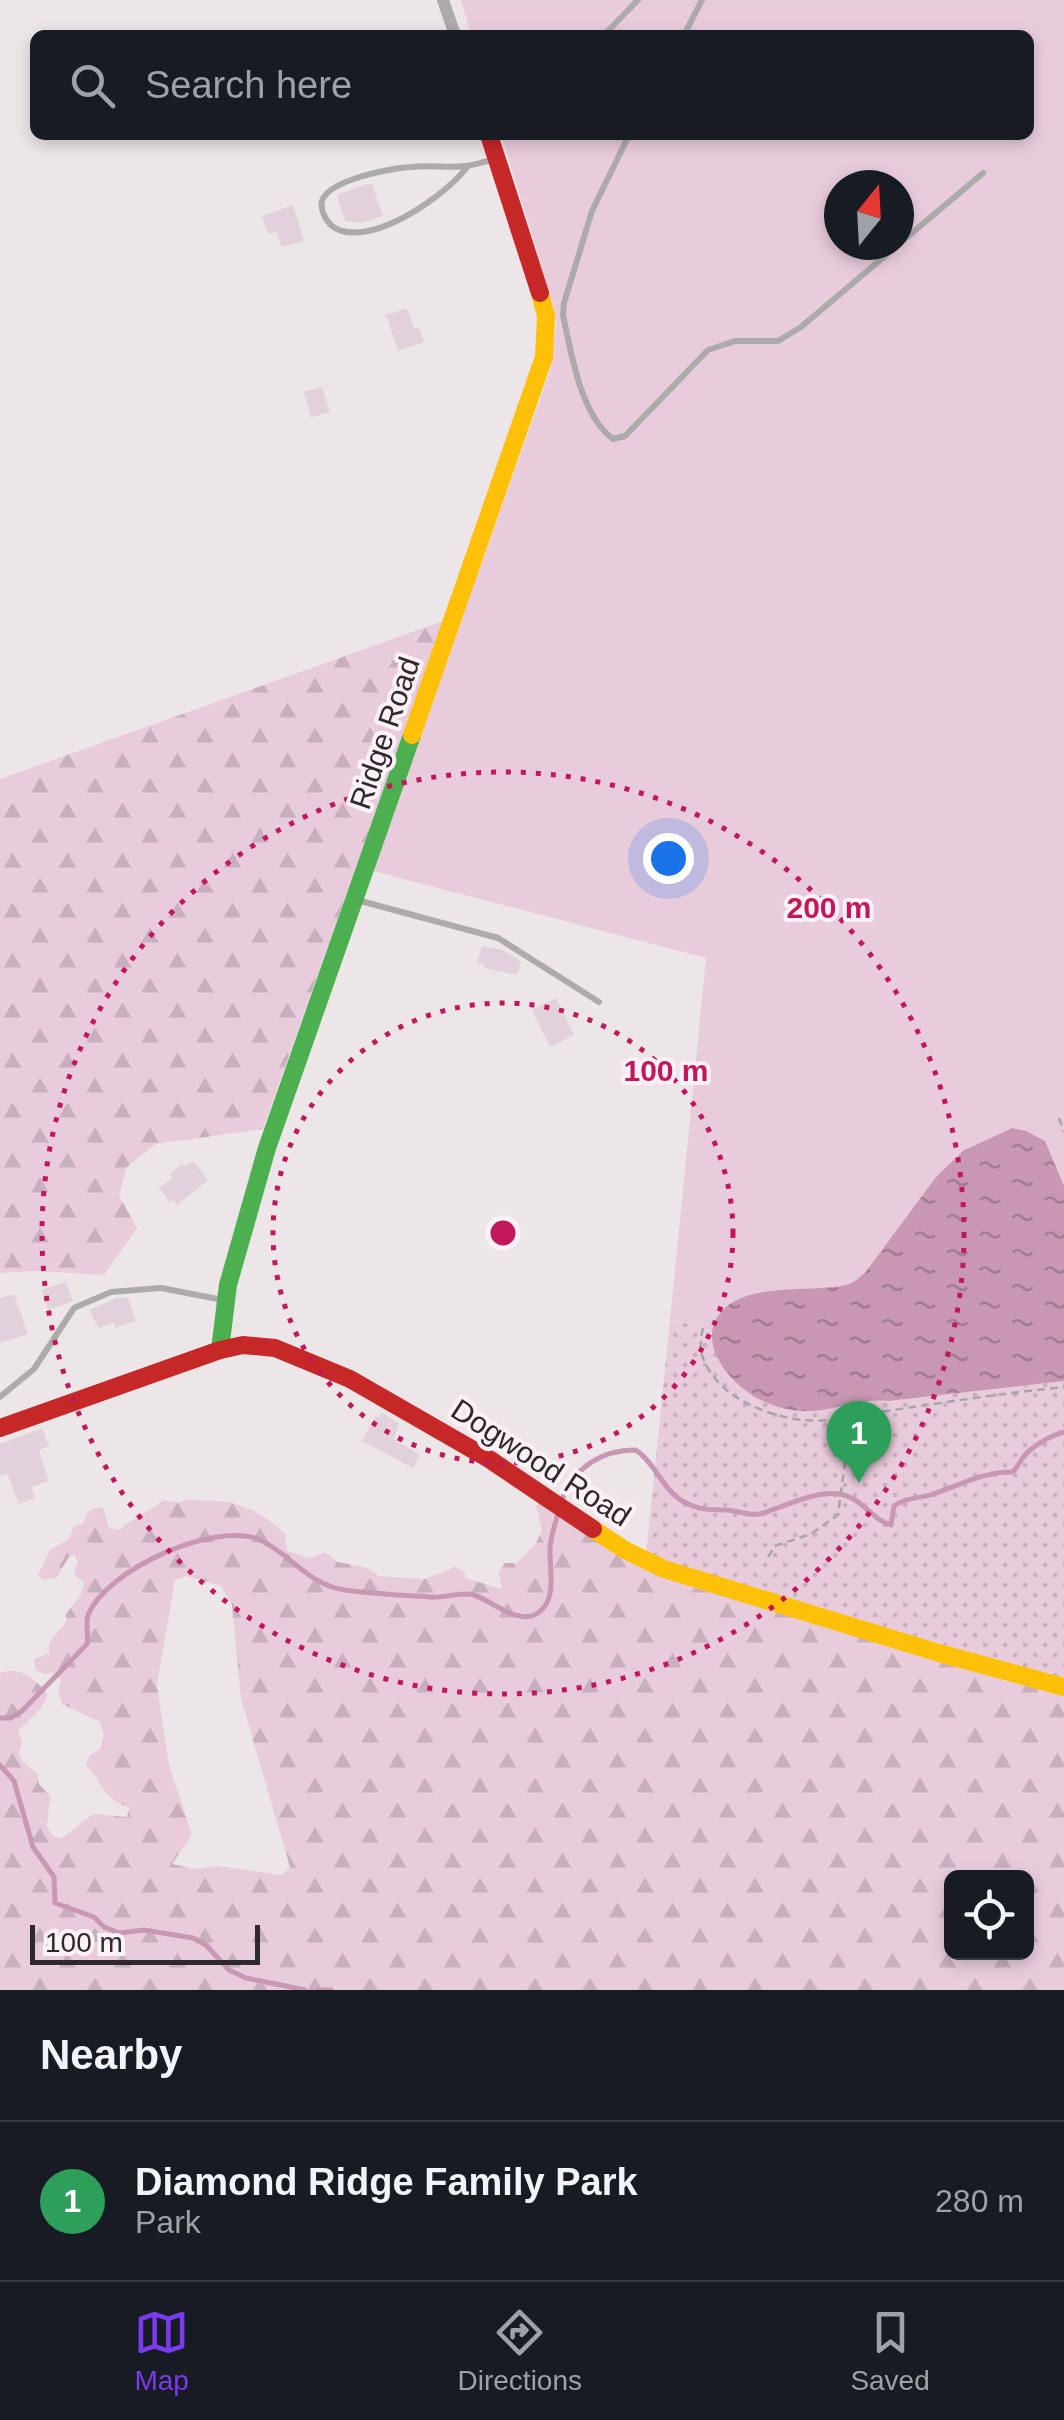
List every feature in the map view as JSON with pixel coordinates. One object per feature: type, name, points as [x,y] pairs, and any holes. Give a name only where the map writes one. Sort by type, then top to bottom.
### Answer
[{"type":"street","points":[[443,0],[453,30]]},
{"type":"street","name":"Ridge Road","points":[[220,1350],[224,1300],[267,1148],[544,357],[547,334],[542,298],[491,140]]},
{"type":"street","name":"Dogwood Road","points":[[2,1423],[220,1350],[262,1346],[304,1357],[402,1408],[489,1459],[625,1550],[688,1578],[939,1654],[1064,1687]]},
{"type":"lane","points":[[609,30],[638,0]]},
{"type":"lane","points":[[687,30],[702,0]]},
{"type":"lane","points":[[628,140],[592,211],[564,303],[570,346],[588,408],[600,429],[613,439],[625,436],[708,350],[735,341],[778,340],[814,316],[879,260]]},
{"type":"lane","points":[[468,166],[458,180],[433,199],[404,217],[371,230],[338,230],[330,225],[320,206],[329,189],[375,172],[412,166],[468,166],[496,158]]},
{"type":"lane","points":[[914,231],[983,173]]},
{"type":"lane","points":[[356,900],[498,938],[599,1002]]},
{"type":"lane","points":[[0,1397],[34,1369],[74,1308],[112,1292],[162,1288],[224,1300]]},
{"type":"path","points":[[1059,1118],[1064,1132]]},
{"type":"path","points":[[703,1328],[699,1343],[702,1360],[721,1386],[755,1408],[785,1418],[840,1420],[1064,1387]]},
{"type":"path","points":[[768,1557],[775,1546],[823,1528],[833,1521],[840,1508],[844,1446],[840,1420]]},
{"type":"green space","points":[[461,0],[1064,0],[1064,1381],[711,1338],[712,1330],[670,1320],[706,958],[373,871],[551,368],[556,325],[553,303],[503,140],[1034,140],[1034,30],[470,30]]},
{"type":"green space","points":[[443,621],[263,1129],[156,1144],[127,1167],[119,1195],[137,1228],[104,1275],[0,1273],[0,779]]},
{"type":"green space","points":[[670,1320],[712,1330],[711,1338],[828,1409],[872,1399],[889,1401],[1064,1381],[1064,1679],[704,1577],[646,1554]]},
{"type":"green space","points":[[163,1500],[220,1501],[247,1508],[285,1534],[287,1551],[310,1558],[325,1552],[338,1562],[368,1568],[379,1576],[425,1579],[455,1567],[465,1572],[465,1578],[502,1589],[499,1572],[505,1563],[517,1563],[536,1543],[542,1530],[536,1506],[539,1502],[626,1558],[695,1588],[1064,1694],[1064,1990],[0,1990],[0,1673],[14,1671],[27,1675],[48,1695],[18,1731],[23,1762],[37,1773],[39,1784],[50,1796],[47,1827],[54,1837],[62,1838],[93,1814],[127,1817],[129,1808],[107,1794],[86,1765],[89,1756],[100,1749],[104,1736],[100,1722],[62,1704],[58,1691],[61,1680],[54,1673],[36,1670],[34,1659],[49,1653],[49,1643],[80,1596],[84,1582],[76,1577],[78,1563],[70,1555],[57,1577],[43,1580],[38,1575],[50,1550],[69,1539],[73,1528],[84,1522],[93,1509],[103,1507],[109,1528],[120,1530]],"holes":[[[186,1576],[221,1586],[232,1605],[241,1699],[290,1867],[282,1875],[172,1864],[192,1835],[169,1765],[157,1685],[175,1580]]]},
{"type":"water","points":[[1012,1128],[1045,1141],[1064,1186],[1064,1381],[799,1411],[758,1399],[725,1370],[712,1333],[722,1311],[752,1295],[854,1282],[865,1273],[936,1177],[963,1151]]},
{"type":"building","points":[[372,184],[383,216],[361,223],[345,221],[337,195]]},
{"type":"building","points":[[293,205],[304,241],[282,247],[277,232],[268,234],[262,216]]},
{"type":"building","points":[[407,308],[424,342],[398,351],[386,315]]},
{"type":"building","points":[[322,387],[330,412],[311,417],[304,392]]},
{"type":"building","points":[[482,946],[503,950],[521,961],[517,975],[477,963]]},
{"type":"building","points":[[556,998],[574,1035],[550,1047],[532,1010]]},
{"type":"building","points":[[193,1161],[208,1180],[177,1205],[173,1200],[170,1202],[159,1188],[173,1178],[170,1174],[182,1164],[185,1167]]},
{"type":"building","points":[[66,1282],[73,1301],[48,1310],[41,1290]]},
{"type":"building","points":[[14,1294],[28,1334],[0,1343],[0,1298]]},
{"type":"building","points":[[117,1298],[128,1298],[136,1321],[99,1328],[89,1310]]},
{"type":"building","points":[[382,1413],[399,1423],[394,1439],[420,1455],[413,1468],[362,1441],[376,1416],[379,1418]]},
{"type":"building","points":[[42,1428],[49,1446],[39,1450],[49,1481],[31,1487],[35,1498],[19,1504],[7,1473],[0,1476],[0,1444]]},
{"type":"waterway","points":[[562,1500],[574,1478],[591,1463],[612,1453],[636,1450],[675,1495],[698,1508],[759,1514],[811,1497],[839,1494],[854,1499],[891,1525],[894,1506],[899,1503],[981,1477],[1012,1472],[1035,1446],[1064,1432]]},
{"type":"waterway","points":[[0,1718],[11,1718],[22,1711],[87,1644],[88,1615],[116,1581],[138,1566],[191,1543],[217,1537],[260,1540],[332,1587],[435,1597],[468,1594],[522,1617],[538,1613],[548,1600],[551,1543],[559,1511]]},
{"type":"waterway","points":[[0,1765],[14,1781],[33,1847],[54,1877],[55,1903],[94,1917],[104,1927],[119,1933],[144,1930],[193,1938],[206,1945],[229,1970],[246,1978],[305,1990]]},
{"type":"waterway","points":[[318,1990],[331,1990]]},
{"type":"traffic: fast","points":[[220,1350],[228,1285],[267,1148],[412,735]]},
{"type":"traffic: slow","points":[[412,735],[544,357],[546,316],[540,293]]},
{"type":"traffic: slow","points":[[593,1529],[664,1569],[1064,1687]]},
{"type":"traffic: jam","points":[[491,140],[540,293]]},
{"type":"traffic: jam","points":[[0,1428],[220,1350],[243,1345],[275,1348],[350,1379],[489,1459],[593,1529]]},
{"type":"place","name":"Diamond Ridge Family Park","points":[[859,1483]]}]
